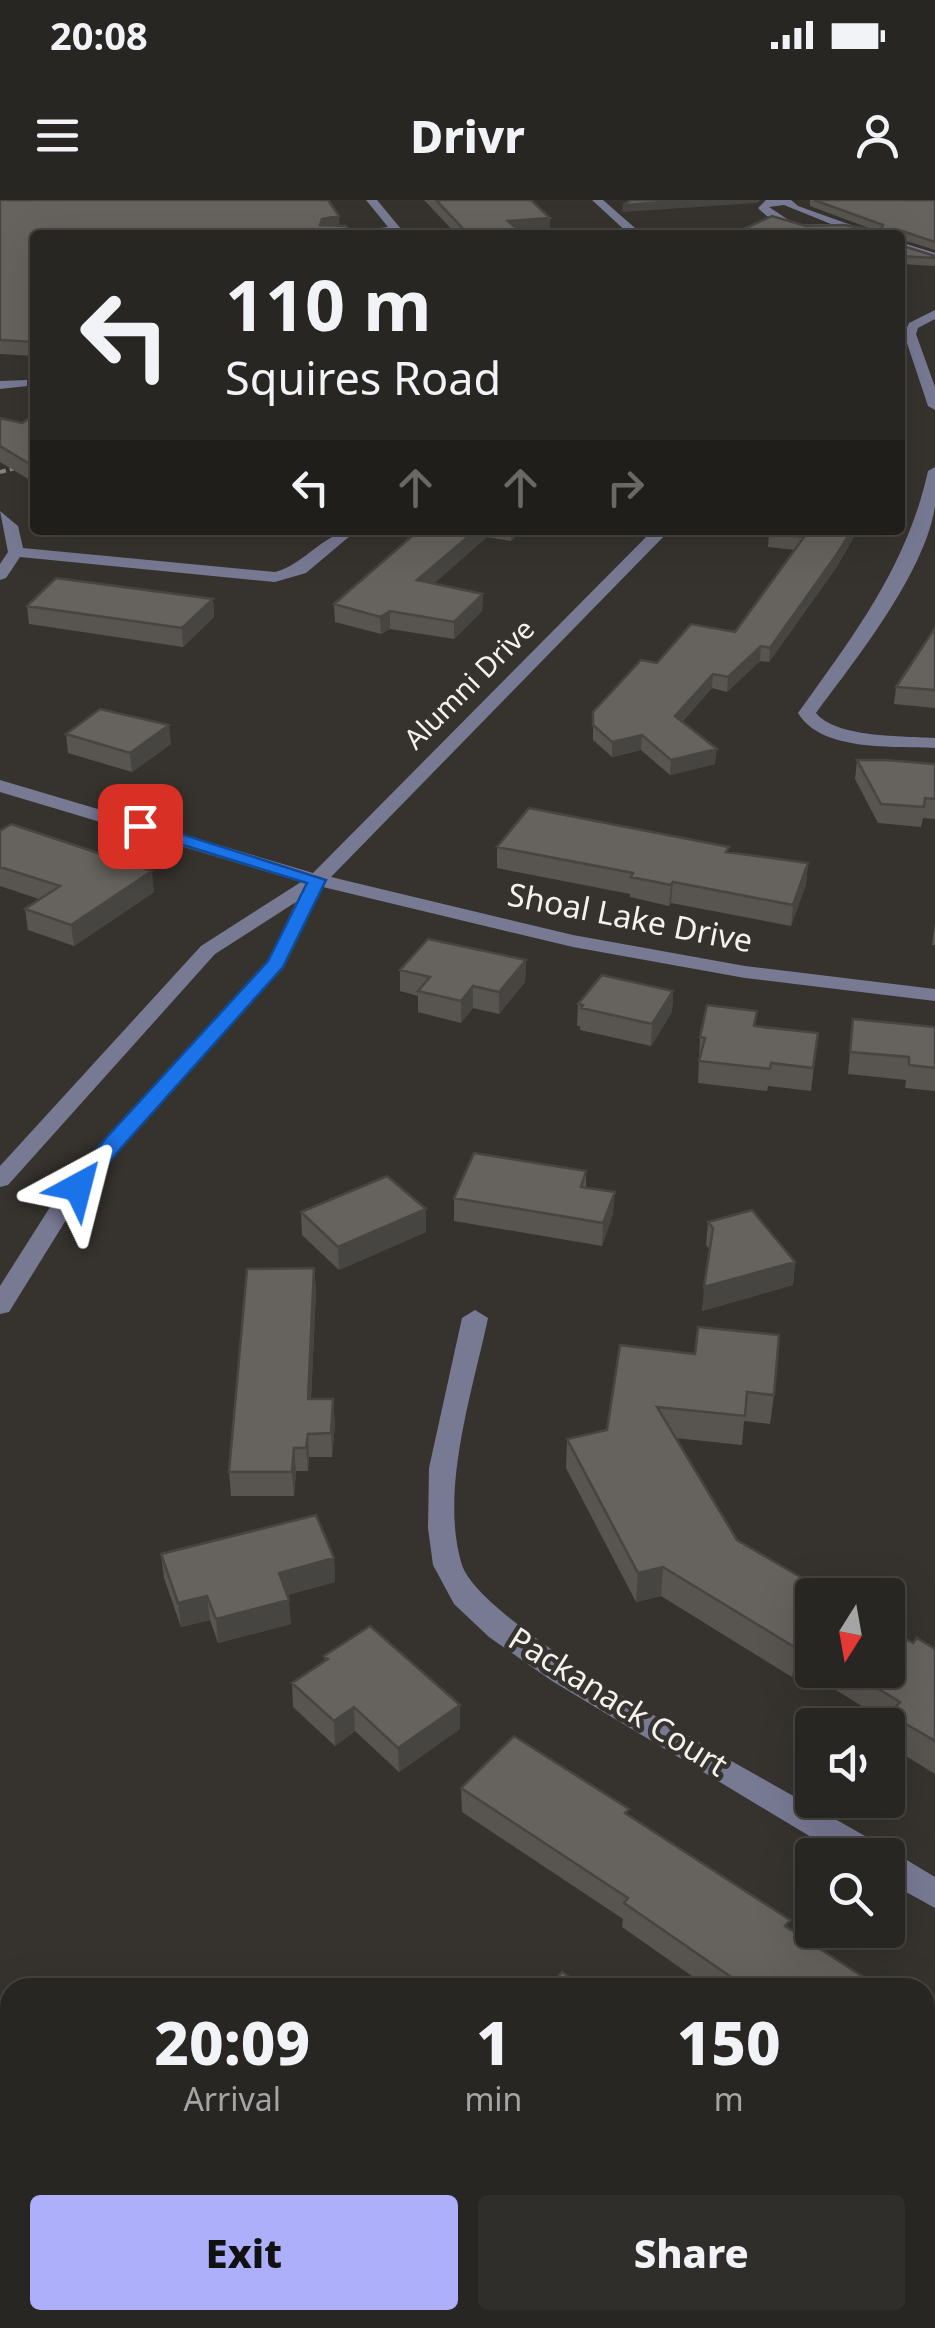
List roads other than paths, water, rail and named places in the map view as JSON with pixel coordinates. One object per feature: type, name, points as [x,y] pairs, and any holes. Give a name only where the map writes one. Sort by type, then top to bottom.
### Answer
[{"type":"street","points":[[371,200],[396,230]]},
{"type":"street","points":[[597,200],[630,230]]},
{"type":"street","points":[[800,230],[787,228],[763,208],[766,203],[784,201],[858,230]]},
{"type":"street","points":[[813,230],[844,225]]},
{"type":"street","points":[[905,246],[932,254]]},
{"type":"street","points":[[905,257],[932,254]]},
{"type":"street","points":[[935,314],[913,326],[910,334],[935,406]]},
{"type":"street","points":[[0,384],[22,383]]},
{"type":"street","points":[[935,471],[923,524],[898,580],[872,626],[806,718],[816,728],[827,731],[935,743]]},
{"type":"street","points":[[0,514],[10,526],[16,552],[0,575]]},
{"type":"street","points":[[16,552],[275,577],[300,570],[342,535]]},
{"type":"street","name":"Alumni Drive","points":[[0,1180],[208,950],[317,880],[657,535]]},
{"type":"street","name":"Shoal Lake Drive","points":[[0,786],[317,880],[666,959],[935,995]]},
{"type":"street","name":"Alumni Drive","points":[[0,1306],[51,1223],[113,1143],[277,963],[317,880]]},
{"type":"street","name":"Packanack Court","points":[[476,1318],[442,1468],[442,1528],[448,1565],[464,1596],[500,1629],[563,1674],[840,1838]]},
{"type":"street","points":[[905,1876],[935,1894]]}]
